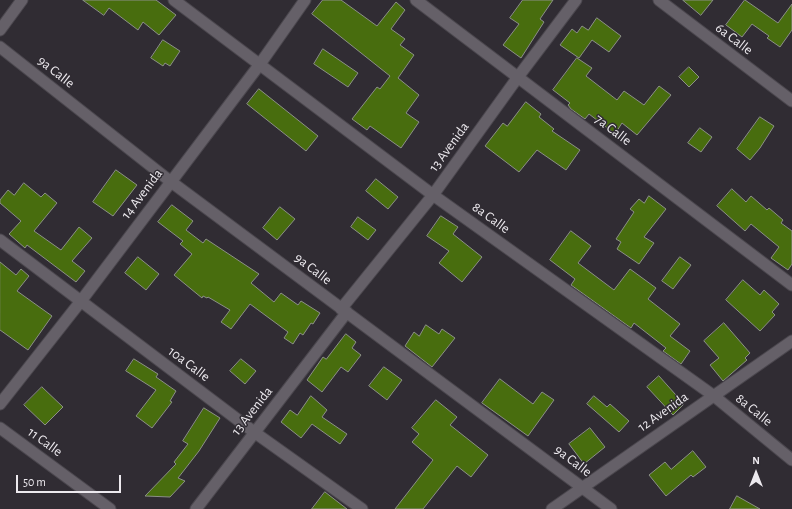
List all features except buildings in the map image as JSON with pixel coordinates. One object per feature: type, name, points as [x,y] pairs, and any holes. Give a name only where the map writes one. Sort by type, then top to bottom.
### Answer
[{"type":"street","points":[[0,30],[22,0]]},
{"type":"street","name":"8a Calle","points":[[174,0],[433,195],[714,396],[792,460]]},
{"type":"street","name":"14 Avenida","points":[[0,404],[260,64],[305,0]]},
{"type":"street","name":"7a Calle","points":[[416,0],[792,285]]},
{"type":"street","name":"13 Avenida","points":[[196,509],[433,195],[518,77],[576,0]]},
{"type":"street","name":"6a Calle","points":[[659,0],[790,96]]},
{"type":"street","name":"9a Calle","points":[[0,47],[170,181],[611,509]]},
{"type":"street","name":"10a Calle","points":[[0,240],[254,432],[362,509]]},
{"type":"street","name":"12 Avenida","points":[[552,509],[792,341]]},
{"type":"street","name":"11 Calle","points":[[0,428],[110,509]]}]
